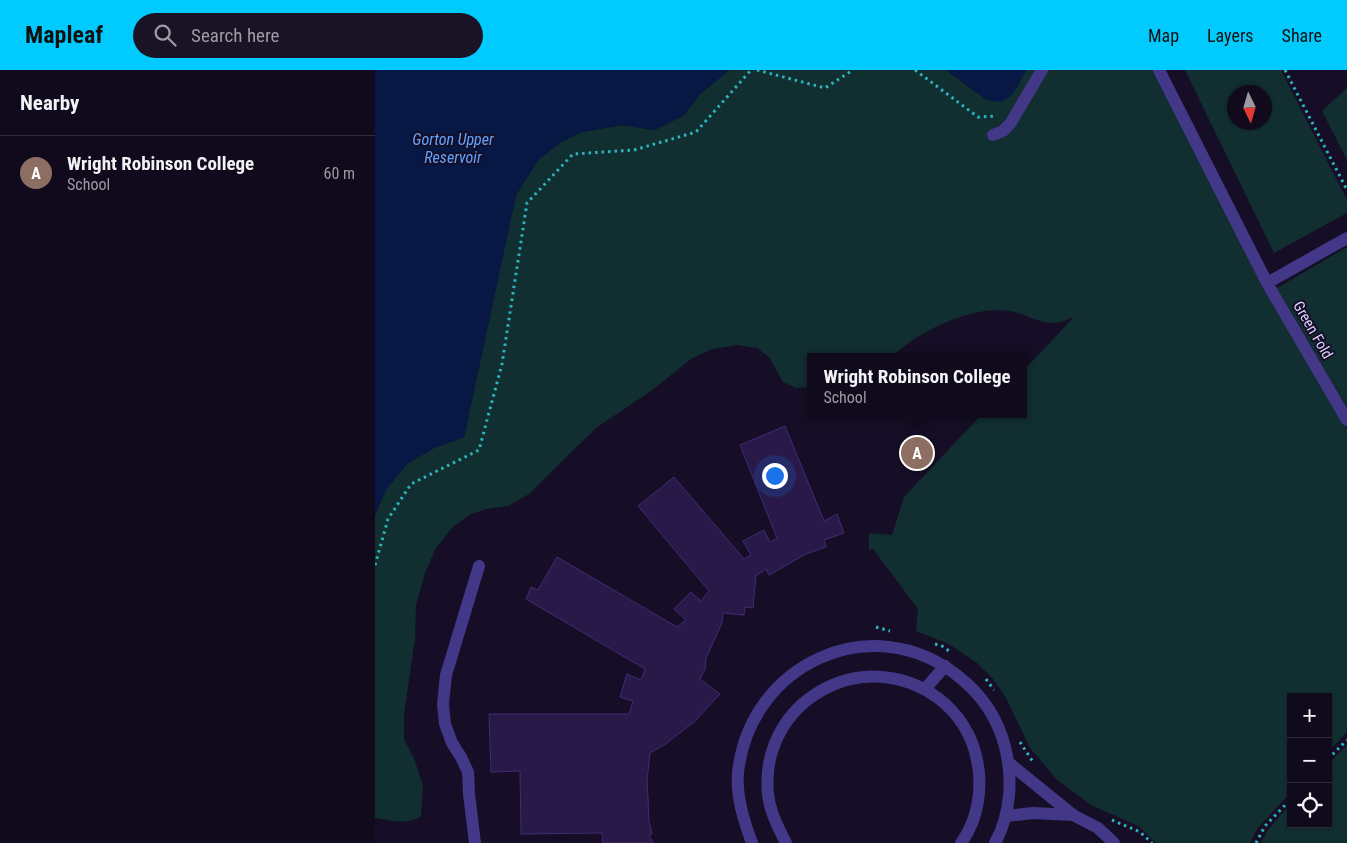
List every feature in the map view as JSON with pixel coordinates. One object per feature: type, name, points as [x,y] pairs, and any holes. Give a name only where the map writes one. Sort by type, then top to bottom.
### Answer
[{"type":"lane","points":[[993,135],[1003,131],[1010,124],[1042,70]]},
{"type":"lane","name":"Green Fold","points":[[1159,70],[1267,283],[1347,420]]},
{"type":"lane","points":[[1267,283],[1347,238]]},
{"type":"lane","points":[[475,843],[468,772],[461,756],[452,743],[445,724],[443,704],[446,675],[479,566]]},
{"type":"lane","points":[[753,843],[741,811],[738,774],[744,741],[757,712],[779,684],[815,659],[855,647],[881,646],[914,652],[945,666],[970,686],[989,708],[1001,734],[1009,763],[1010,786],[1006,816],[995,843]]},
{"type":"lane","points":[[925,689],[945,666]]},
{"type":"lane","points":[[786,843],[774,818],[768,795],[767,776],[774,746],[781,730],[797,708],[813,694],[849,678],[879,676],[903,680],[925,689],[949,706],[965,727],[975,748],[980,774],[980,792],[974,818],[961,843]]},
{"type":"lane","points":[[1009,763],[1073,815],[1098,828],[1114,843]]},
{"type":"lane","points":[[1006,816],[1033,813],[1073,815]]},
{"type":"path","points":[[375,565],[388,519],[411,484],[479,450],[502,364],[527,203],[573,154],[634,150],[696,132],[751,70]]},
{"type":"path","points":[[757,70],[825,88],[853,70]]},
{"type":"path","points":[[915,70],[978,117],[1016,115]]},
{"type":"path","points":[[1285,70],[1347,190]]},
{"type":"path","points":[[1332,755],[1347,740]]},
{"type":"path","points":[[1256,843],[1265,826],[1287,803]]},
{"type":"green space","points":[[729,70],[946,70],[987,100],[1010,97],[1026,70],[1156,70],[1262,287],[1347,429],[1347,732],[1332,748],[1332,693],[1287,693],[1287,796],[1257,829],[1250,843],[1156,843],[1138,826],[1091,805],[1057,780],[1030,748],[1006,698],[993,679],[977,663],[949,644],[916,631],[918,609],[873,549],[869,550],[869,533],[892,535],[904,497],[978,418],[1027,418],[1027,367],[1074,317],[1060,322],[1048,323],[1015,312],[999,310],[983,311],[949,321],[917,337],[896,353],[807,353],[807,387],[796,388],[783,382],[769,357],[757,348],[737,345],[712,349],[691,359],[651,391],[596,428],[529,494],[508,506],[486,509],[469,515],[452,528],[436,548],[425,573],[416,605],[415,638],[404,715],[404,739],[415,761],[423,786],[421,816],[404,822],[375,818],[375,515],[387,488],[408,463],[434,448],[464,437],[516,195],[538,160],[561,142],[582,132],[622,125],[655,130],[684,115],[699,95]]},
{"type":"green space","points":[[1185,70],[1281,70],[1347,200],[1347,213],[1274,253]]},
{"type":"green space","points":[[1347,88],[1347,160],[1322,111]]},
{"type":"green space","points":[[1347,247],[1347,407],[1277,288]]},
{"type":"green space","points":[[1347,745],[1347,843],[1261,843],[1267,831],[1287,808],[1287,828],[1332,828],[1332,760]]},
{"type":"water","name":"Gorton Upper Reservoir","points":[[375,70],[729,70],[699,95],[684,115],[655,130],[622,125],[582,132],[561,142],[538,160],[516,195],[464,437],[434,448],[408,463],[387,488],[375,515]]},
{"type":"water","points":[[946,70],[1026,70],[1010,97],[1001,102],[987,100]]},
{"type":"building","points":[[785,426],[824,521],[837,514],[844,533],[824,540],[826,547],[806,554],[769,575],[766,569],[756,576],[753,608],[745,607],[744,615],[723,613],[722,623],[706,658],[705,669],[700,679],[720,694],[694,722],[664,745],[650,753],[647,781],[649,821],[652,834],[649,835],[653,843],[603,843],[602,833],[521,834],[520,771],[491,772],[489,714],[629,714],[633,701],[620,697],[627,674],[641,680],[645,669],[526,599],[531,587],[538,590],[557,557],[677,627],[686,620],[674,609],[691,592],[701,601],[709,591],[638,506],[674,477],[744,559],[751,555],[743,541],[764,530],[770,542],[777,538],[740,445]]},
{"type":"place","name":"Wright Robinson College","points":[[917,453]]}]
